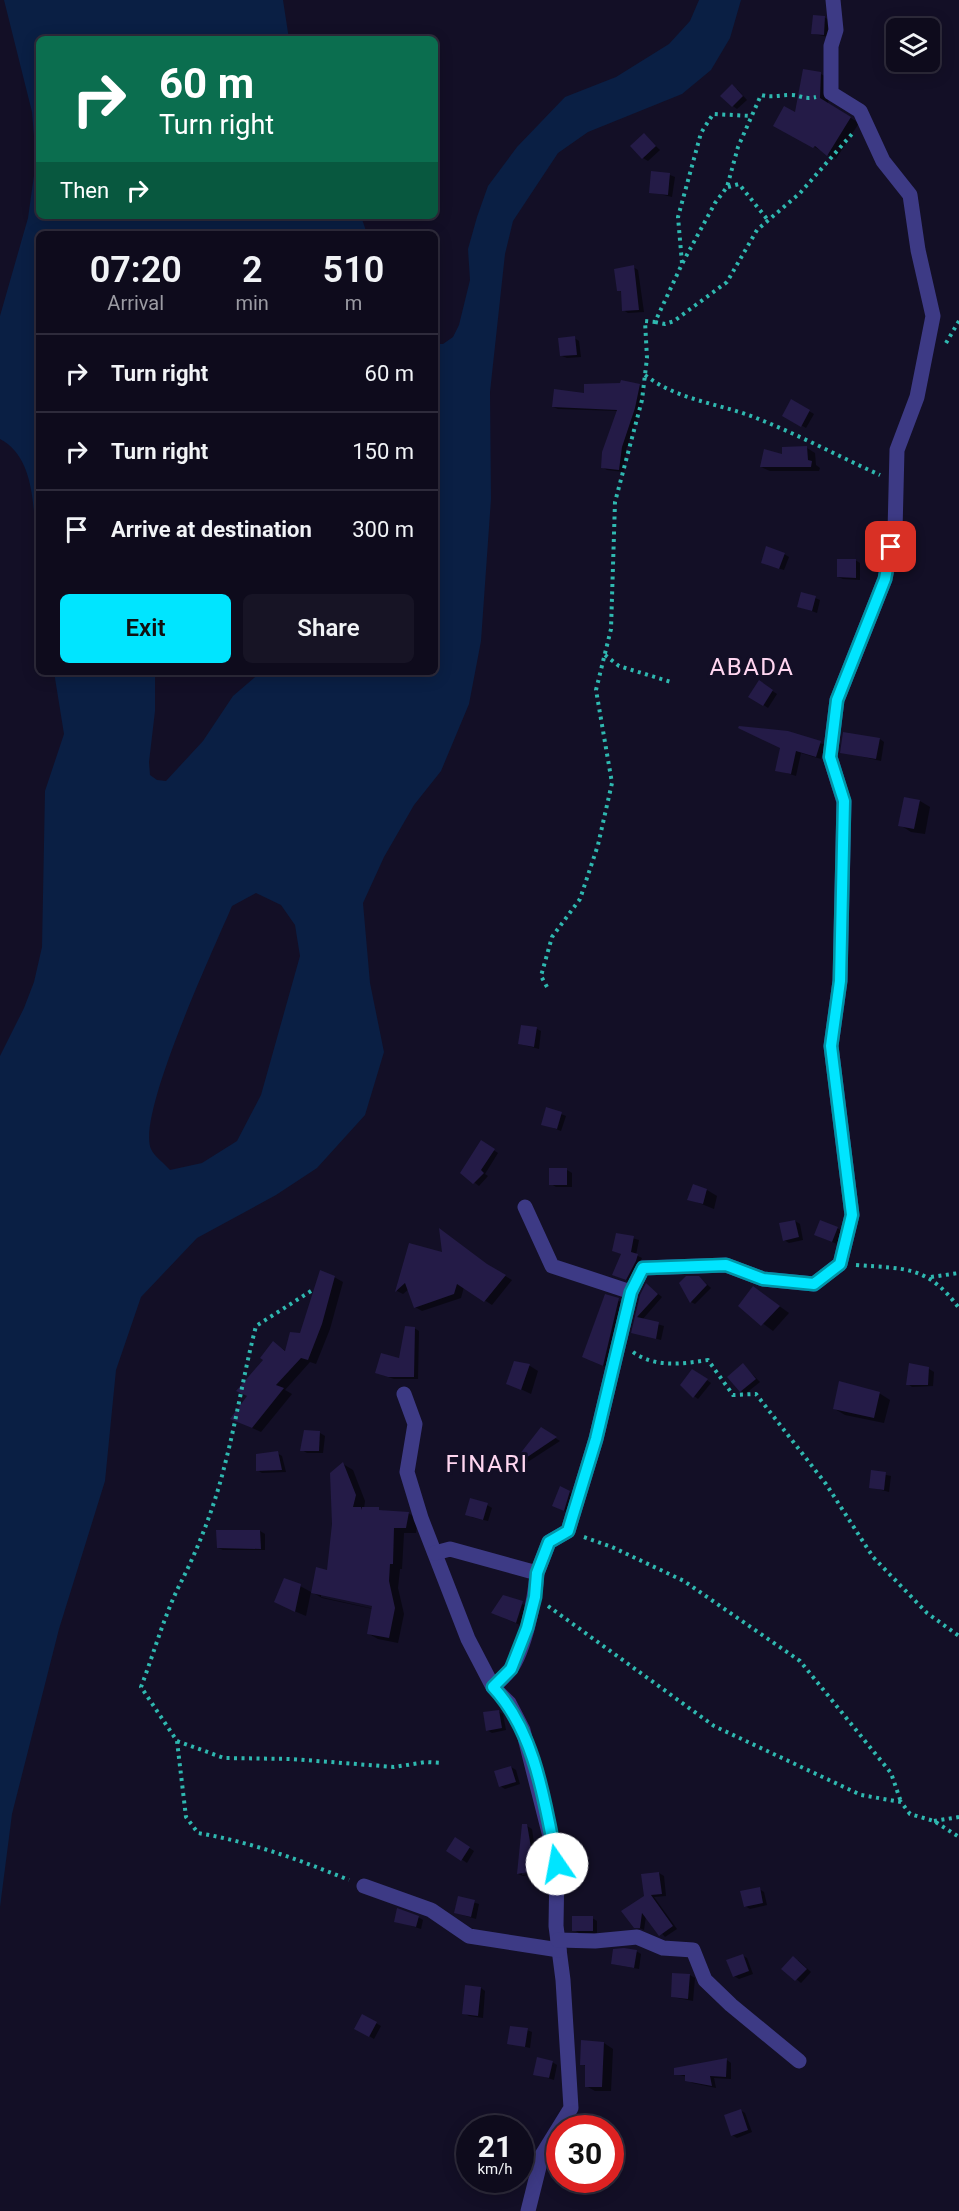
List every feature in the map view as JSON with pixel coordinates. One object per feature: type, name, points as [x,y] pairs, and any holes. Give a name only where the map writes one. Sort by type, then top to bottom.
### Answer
[{"type":"street","points":[[493,1687],[511,1669],[535,1597],[537,1573],[549,1542],[568,1531],[596,1439],[621,1343],[631,1292],[643,1268],[726,1265],[763,1279],[814,1284],[840,1264],[852,1215],[831,1046],[840,981],[844,801],[830,757],[837,700],[885,579],[895,531],[897,450],[917,397],[933,316],[918,250],[910,195],[883,161],[860,111],[831,93],[831,46],[836,30],[833,0]]},
{"type":"street","points":[[525,1207],[552,1266],[631,1292]]},
{"type":"street","points":[[404,1394],[415,1424],[407,1472],[468,1639],[493,1687],[508,1703],[523,1730],[557,1864],[558,1945],[571,2108],[542,2155],[528,2211]]},
{"type":"street","points":[[435,1553],[450,1550],[537,1573]]},
{"type":"street","points":[[364,1886],[431,1910],[470,1936],[558,1945],[637,1937],[663,1948],[693,1950],[705,1980],[731,2005],[799,2061]]},
{"type":"path","points":[[655,322],[682,264],[715,203],[727,187],[738,147],[761,95],[775,98],[793,95],[806,100],[831,93]]},
{"type":"path","points":[[682,264],[678,217],[701,133],[712,114],[752,116]]},
{"type":"path","points":[[547,987],[541,976],[549,946],[552,937],[580,899],[598,845],[612,783],[596,690],[611,629],[615,502],[642,400],[647,339],[645,321],[665,324],[674,321],[727,282],[757,230],[800,194],[847,141],[863,118]]},
{"type":"path","points":[[727,187],[739,184],[768,219]]},
{"type":"path","points":[[645,375],[661,387],[718,408],[759,419],[897,483]]},
{"type":"path","points":[[605,655],[619,666],[671,682]]},
{"type":"path","points":[[840,1264],[913,1270],[930,1277],[959,1308]]},
{"type":"path","points":[[930,1277],[959,1273]]},
{"type":"path","points":[[311,1291],[256,1326],[218,1485],[191,1566],[180,1584],[141,1687],[177,1741],[186,1817],[198,1833],[228,1838],[282,1853],[364,1886]]},
{"type":"path","points":[[621,1343],[645,1360],[676,1365],[708,1360],[733,1395],[756,1394],[826,1484],[873,1557],[927,1613],[959,1636]]},
{"type":"path","points":[[568,1531],[612,1547],[684,1581],[800,1661],[891,1773],[900,1802],[910,1814],[934,1821],[959,1838]]},
{"type":"path","points":[[535,1597],[714,1726],[861,1795],[900,1802]]},
{"type":"path","points":[[177,1741],[224,1758],[292,1759],[394,1767],[426,1762],[442,1763]]},
{"type":"path","points":[[934,1821],[959,1817]]},
{"type":"water","points":[[4,0],[283,0],[289,36],[36,36],[36,161],[32,112]]},
{"type":"water","points":[[699,0],[741,0],[730,38],[711,70],[682,94],[588,132],[558,153],[513,221],[505,254],[490,392],[491,499],[481,641],[469,704],[441,771],[414,805],[384,857],[363,903],[370,983],[384,1052],[365,1115],[317,1168],[276,1195],[197,1238],[141,1297],[116,1370],[105,1481],[59,1629],[12,1814],[0,1907],[0,1056],[24,1008],[34,982],[42,947],[45,791],[64,734],[54,675],[155,675],[150,775],[157,780],[166,781],[203,741],[233,696],[258,675],[438,675],[438,344],[443,344],[453,337],[459,325],[470,280],[468,249],[488,186],[517,147],[565,97],[616,77],[669,44],[690,21]],"holes":[[[256,893],[281,905],[295,925],[300,956],[261,1095],[237,1141],[202,1163],[170,1170],[151,1149],[149,1130],[155,1102],[180,1030],[232,906]]]},
{"type":"water","points":[[36,161],[36,219],[362,219],[366,231],[36,231],[36,553],[34,509],[25,467],[15,451],[0,439],[0,316],[28,218]]},
{"type":"building","points":[[813,15],[825,16],[824,35],[811,34]]},
{"type":"building","points":[[803,69],[821,72],[820,98],[851,117],[827,156],[815,146],[813,148],[773,126],[784,106],[795,112]]},
{"type":"building","points":[[732,84],[743,96],[732,107],[720,96]]},
{"type":"building","points":[[644,133],[656,146],[642,159],[630,146]]},
{"type":"building","points":[[651,171],[670,173],[668,195],[649,193]]},
{"type":"building","points":[[634,265],[639,310],[622,311],[621,291],[617,291],[614,269]]},
{"type":"building","points":[[575,336],[577,355],[560,356],[558,338]]},
{"type":"building","points":[[621,380],[640,384],[635,408],[622,447],[619,470],[601,468],[602,452],[617,410],[552,407],[554,389],[584,393],[584,384],[620,383]]},
{"type":"building","points":[[791,399],[810,410],[801,427],[782,416]]},
{"type":"building","points":[[807,446],[808,460],[812,461],[811,467],[760,467],[764,449],[782,454],[782,447]]},
{"type":"building","points":[[766,546],[785,553],[779,569],[761,563]]},
{"type":"building","points":[[837,559],[856,559],[856,578],[837,577]]},
{"type":"building","points":[[801,592],[816,596],[812,611],[797,607]]},
{"type":"building","points":[[759,680],[773,690],[763,706],[748,697]]},
{"type":"building","points":[[739,726],[788,731],[821,741],[816,757],[796,751],[791,774],[775,771],[780,748],[738,728]]},
{"type":"building","points":[[843,732],[880,738],[876,759],[840,753]]},
{"type":"building","points":[[904,797],[920,800],[914,829],[898,826]]},
{"type":"building","points":[[521,1025],[537,1027],[534,1047],[518,1044]]},
{"type":"building","points":[[546,1107],[562,1112],[557,1129],[541,1125]]},
{"type":"building","points":[[481,1140],[495,1149],[481,1170],[484,1173],[473,1184],[460,1173]]},
{"type":"building","points":[[549,1168],[567,1168],[567,1185],[549,1185]]},
{"type":"building","points":[[693,1184],[707,1189],[703,1204],[687,1200]]},
{"type":"building","points":[[795,1220],[799,1237],[783,1241],[779,1223]]},
{"type":"building","points":[[820,1220],[838,1227],[832,1242],[814,1235]]},
{"type":"building","points":[[439,1228],[487,1264],[506,1275],[484,1302],[457,1284],[454,1294],[414,1308],[405,1283],[395,1292],[409,1243],[442,1252]]},
{"type":"building","points":[[616,1233],[634,1236],[631,1252],[638,1254],[626,1280],[612,1275],[621,1254],[612,1251]]},
{"type":"building","points":[[320,1270],[335,1276],[322,1324],[308,1360],[301,1358],[276,1385],[284,1388],[252,1428],[230,1419],[247,1396],[236,1391],[263,1360],[260,1358],[273,1341],[285,1351],[290,1332],[300,1333]]},
{"type":"building","points":[[686,1276],[699,1276],[707,1285],[690,1303],[679,1283]]},
{"type":"building","points":[[646,1283],[658,1294],[637,1317],[659,1322],[656,1339],[631,1333],[640,1295]]},
{"type":"building","points":[[753,1286],[780,1306],[761,1326],[738,1306]]},
{"type":"building","points":[[605,1294],[619,1298],[603,1366],[582,1357]]},
{"type":"building","points":[[405,1326],[415,1327],[414,1377],[388,1377],[375,1373],[381,1353],[399,1358]]},
{"type":"building","points":[[514,1361],[530,1364],[521,1390],[506,1384]]},
{"type":"building","points":[[743,1363],[756,1379],[740,1392],[727,1377]]},
{"type":"building","points":[[909,1363],[929,1367],[928,1385],[906,1385]]},
{"type":"building","points":[[692,1369],[708,1379],[693,1398],[680,1385]]},
{"type":"building","points":[[839,1381],[880,1392],[874,1418],[833,1409]]},
{"type":"building","points":[[541,1427],[557,1437],[514,1466],[512,1464]]},
{"type":"building","points":[[304,1430],[320,1431],[319,1451],[300,1451]]},
{"type":"building","points":[[278,1451],[282,1470],[256,1471],[256,1454]]},
{"type":"building","points":[[343,1462],[356,1495],[353,1507],[361,1507],[362,1510],[362,1507],[379,1507],[379,1510],[409,1512],[406,1528],[394,1528],[393,1564],[390,1564],[389,1581],[395,1608],[389,1638],[367,1634],[372,1606],[311,1593],[316,1567],[327,1570],[332,1524],[330,1473]]},
{"type":"building","points":[[871,1470],[886,1472],[884,1490],[869,1488]]},
{"type":"building","points":[[560,1486],[570,1491],[564,1511],[552,1506]]},
{"type":"building","points":[[470,1498],[488,1503],[483,1520],[465,1515]]},
{"type":"building","points":[[216,1530],[260,1530],[261,1549],[217,1548]]},
{"type":"building","points":[[284,1578],[301,1584],[295,1612],[274,1602]]},
{"type":"building","points":[[503,1595],[523,1601],[516,1623],[491,1613]]},
{"type":"building","points":[[499,1710],[502,1728],[486,1731],[483,1712]]},
{"type":"building","points":[[511,1766],[516,1782],[499,1787],[494,1771]]},
{"type":"building","points":[[522,1824],[527,1824],[535,1871],[517,1874]]},
{"type":"building","points":[[455,1837],[470,1847],[461,1861],[446,1851]]},
{"type":"building","points":[[659,1872],[662,1894],[651,1895],[673,1926],[659,1936],[642,1913],[640,1928],[634,1928],[621,1911],[644,1896],[641,1874]]},
{"type":"building","points":[[760,1887],[763,1903],[744,1907],[740,1891]]},
{"type":"building","points":[[458,1896],[475,1900],[471,1917],[454,1913]]},
{"type":"building","points":[[397,1908],[419,1916],[416,1927],[394,1922]]},
{"type":"building","points":[[572,1916],[593,1916],[593,1931],[572,1931]]},
{"type":"building","points":[[613,1949],[637,1950],[634,1968],[611,1964]]},
{"type":"building","points":[[743,1954],[749,1971],[733,1977],[726,1960]]},
{"type":"building","points":[[793,1956],[807,1969],[795,1981],[781,1969]]},
{"type":"building","points":[[672,1973],[690,1974],[688,1999],[671,1997]]},
{"type":"building","points":[[465,1985],[481,1987],[478,2016],[462,2014]]},
{"type":"building","points":[[362,2014],[377,2022],[369,2037],[354,2029]]},
{"type":"building","points":[[510,2026],[528,2028],[525,2047],[507,2044]]},
{"type":"building","points":[[581,2040],[604,2042],[602,2087],[585,2087],[585,2065],[580,2065]]},
{"type":"building","points":[[537,2057],[553,2061],[549,2078],[533,2075]]},
{"type":"building","points":[[727,2058],[726,2077],[710,2076],[712,2086],[685,2081],[685,2075],[674,2075],[674,2068]]},
{"type":"building","points":[[741,2109],[748,2130],[731,2136],[724,2115]]},
{"type":"district","name":"ABADA","points":[[752,667]]},
{"type":"district","name":"FINARI","points":[[487,1464]]},
{"type":"route","points":[[557,1864],[547,1817],[523,1730],[508,1703],[493,1687],[511,1669],[527,1628],[535,1597],[537,1573],[549,1542],[568,1531],[596,1439],[621,1343],[631,1292],[643,1268],[687,1264],[726,1265],[763,1279],[814,1284],[840,1264],[852,1215],[831,1046],[840,981],[844,801],[830,757],[837,700],[885,579],[891,547]]}]
